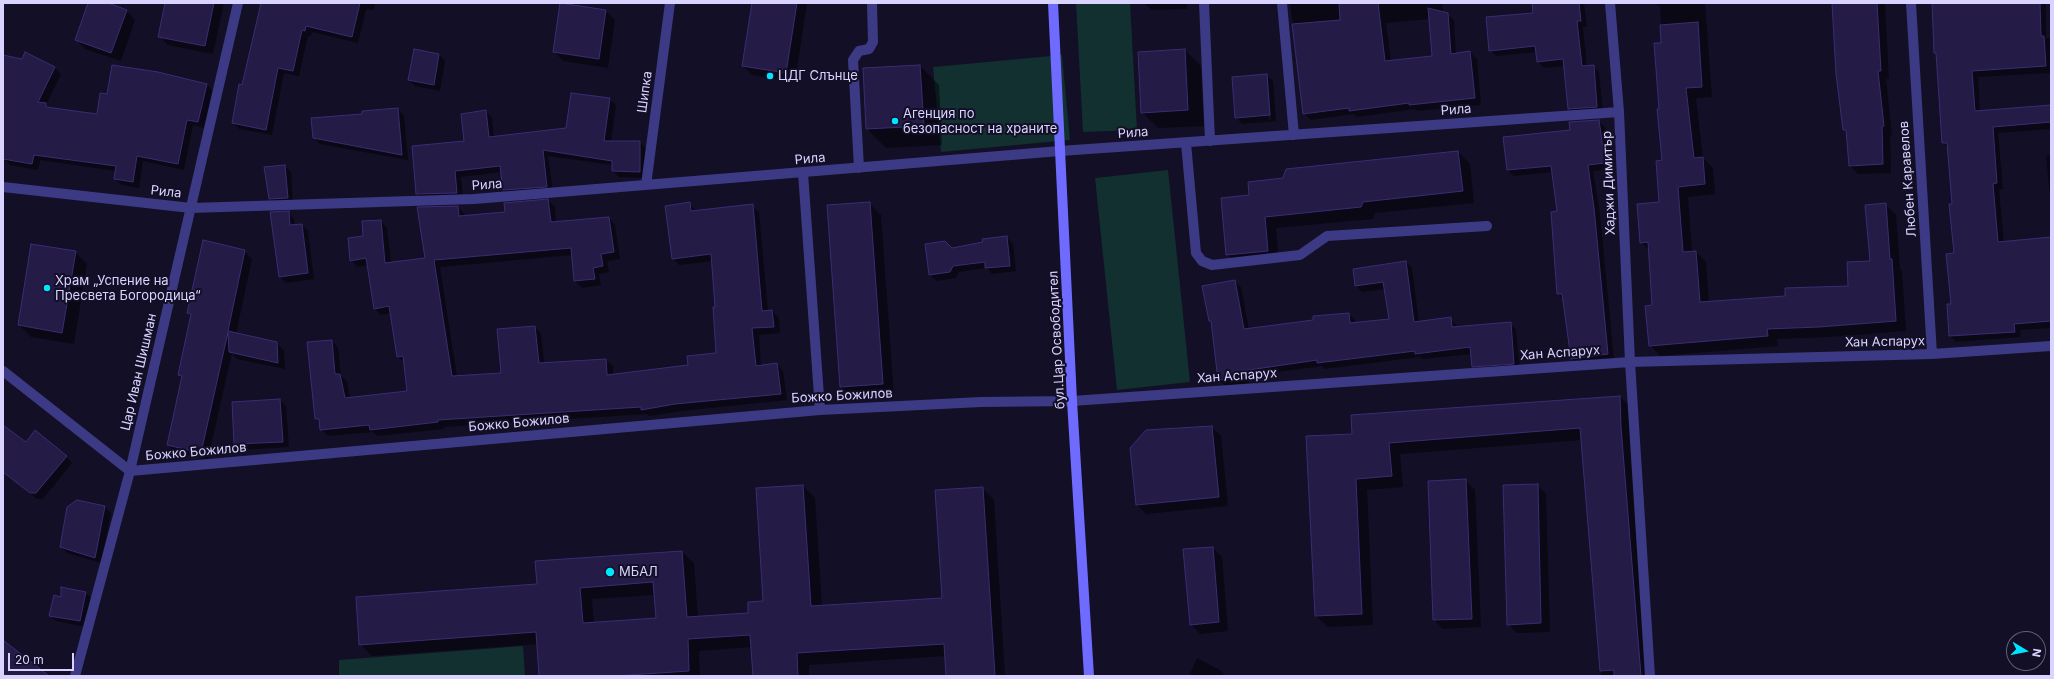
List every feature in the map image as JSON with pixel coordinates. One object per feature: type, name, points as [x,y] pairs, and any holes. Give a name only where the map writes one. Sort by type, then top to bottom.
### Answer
[{"type":"street","name":"Цар Иван Шишман","points":[[75,676],[130,471],[238,3]]},
{"type":"street","name":"Шипка","points":[[646,185],[670,3]]},
{"type":"street","points":[[859,168],[853,60],[859,51],[869,49],[873,42],[872,3]]},
{"type":"street","name":"бул.Цар Освободител","points":[[1053,3],[1072,401],[1089,676]]},
{"type":"street","points":[[1204,3],[1210,141]]},
{"type":"street","points":[[1282,3],[1294,135]]},
{"type":"street","name":"Хаджи Димитър","points":[[1610,3],[1619,112],[1630,362],[1650,676]]},
{"type":"street","name":"Любен Каравелов","points":[[1911,3],[1932,354]]},
{"type":"street","name":"Рила","points":[[3,187],[191,208],[474,199],[1186,142],[1619,112]]},
{"type":"street","points":[[1186,142],[1196,252],[1202,261],[1212,265],[1300,255],[1327,236],[1487,226]]},
{"type":"street","points":[[803,173],[820,410]]},
{"type":"street","name":"Хан Аспарух","points":[[1072,401],[1630,362],[1932,354],[2051,346]]},
{"type":"street","name":"Божко Божилов","points":[[3,371],[130,471],[820,410],[981,402],[1072,401]]},
{"type":"green space","points":[[1076,3],[1130,3],[1137,130],[1083,132]]},
{"type":"green space","points":[[1062,55],[1070,140],[941,152],[933,67]]},
{"type":"green space","points":[[1168,170],[1190,382],[1117,390],[1095,178]]},
{"type":"green space","points":[[523,646],[525,676],[339,676],[339,660]]},
{"type":"building","points":[[88,3],[108,3],[127,10],[111,53],[75,40]]},
{"type":"building","points":[[165,3],[214,3],[205,46],[158,37]]},
{"type":"building","points":[[261,3],[360,3],[352,37],[306,26],[305,31],[302,30],[293,71],[278,68],[266,130],[232,123],[239,84],[242,85]]},
{"type":"building","points":[[560,3],[606,10],[599,59],[553,52]]},
{"type":"building","name":"ЦДГ Слънце","points":[[752,3],[797,3],[786,73],[742,66]]},
{"type":"building","points":[[1339,3],[1378,3],[1385,61],[1432,56],[1428,8],[1448,13],[1451,54],[1470,51],[1475,98],[1409,105],[1409,103],[1349,111],[1349,108],[1303,114],[1292,24],[1340,20]]},
{"type":"building","points":[[1532,3],[1579,3],[1581,21],[1577,21],[1582,66],[1594,65],[1597,107],[1568,109],[1563,59],[1537,62],[1535,46],[1489,51],[1486,17],[1533,13]]},
{"type":"building","points":[[1832,3],[1877,3],[1881,71],[1878,71],[1884,126],[1882,127],[1883,164],[1849,166],[1846,130],[1843,130],[1836,74]]},
{"type":"building","points":[[1932,3],[2040,3],[2041,36],[2044,36],[2046,66],[1972,71],[1975,111],[2051,105],[2051,122],[1993,127],[1997,183],[1993,184],[1998,242],[2051,237],[2051,321],[2014,324],[2015,332],[1949,336],[1947,304],[1951,304],[1946,254],[1954,253],[1949,204],[1952,204],[1947,143],[1942,143],[1936,53],[1934,53]]},
{"type":"building","points":[[1698,22],[1702,87],[1686,88],[1694,158],[1703,157],[1705,184],[1678,187],[1683,252],[1696,251],[1700,302],[1785,296],[1785,288],[1848,286],[1847,262],[1870,261],[1865,205],[1886,203],[1890,259],[1892,259],[1896,321],[1819,327],[1767,329],[1768,336],[1649,346],[1645,306],[1652,305],[1648,242],[1640,243],[1637,204],[1659,202],[1656,161],[1662,160],[1657,109],[1659,109],[1654,43],[1661,43],[1660,25]]},
{"type":"building","points":[[414,49],[439,54],[434,85],[408,80]]},
{"type":"building","points":[[1185,49],[1188,110],[1141,113],[1138,52]]},
{"type":"building","points":[[25,52],[55,67],[38,102],[46,103],[46,107],[97,114],[100,93],[107,94],[112,65],[158,72],[207,84],[198,122],[187,120],[178,164],[137,156],[133,182],[114,179],[116,166],[34,155],[32,164],[3,159],[3,55],[22,59]]},
{"type":"building","points":[[920,65],[924,126],[866,129],[863,68]]},
{"type":"building","points":[[1267,74],[1270,115],[1235,118],[1232,77]]},
{"type":"building","points":[[571,93],[610,98],[604,141],[640,141],[640,172],[612,171],[612,161],[543,150],[547,187],[503,190],[500,166],[455,171],[457,193],[416,194],[412,146],[464,141],[461,114],[486,110],[489,137],[566,128]]},
{"type":"building","points":[[398,108],[402,155],[313,138],[311,118],[362,114],[362,111]]},
{"type":"building","points":[[1599,120],[1605,163],[1588,165],[1594,208],[1608,354],[1571,359],[1562,294],[1557,294],[1551,212],[1557,211],[1551,166],[1507,170],[1503,137],[1570,130],[1569,122]]},
{"type":"building","points":[[1458,151],[1463,191],[1363,202],[1361,207],[1265,217],[1268,251],[1226,255],[1221,198],[1249,195],[1248,182],[1283,178],[1286,169]]},
{"type":"building","points":[[285,165],[288,198],[269,199],[264,167]]},
{"type":"building","points":[[548,199],[551,222],[609,217],[614,252],[601,254],[603,266],[593,268],[595,279],[574,281],[571,248],[434,260],[452,376],[501,373],[497,329],[535,326],[539,363],[606,359],[607,375],[688,365],[687,356],[716,353],[713,307],[715,307],[711,254],[672,259],[665,206],[690,202],[691,211],[753,204],[762,311],[772,310],[774,327],[752,328],[756,366],[777,363],[781,394],[675,404],[641,410],[641,407],[438,420],[438,422],[370,430],[369,425],[320,430],[319,419],[315,419],[307,342],[332,340],[335,374],[340,374],[345,398],[407,391],[403,356],[397,357],[389,306],[374,309],[366,258],[350,261],[348,238],[363,236],[362,221],[381,220],[385,263],[425,258],[417,207],[458,206],[459,216],[505,212],[504,203]]},
{"type":"building","points":[[870,202],[883,384],[840,387],[827,205]]},
{"type":"building","points":[[289,211],[290,225],[302,224],[308,273],[279,277],[270,212]]},
{"type":"building","points":[[1007,236],[1010,266],[985,268],[985,262],[953,266],[950,272],[929,275],[925,244],[945,241],[952,248],[983,242],[982,239]]},
{"type":"building","points":[[203,240],[245,250],[228,331],[277,342],[278,363],[229,352],[228,332],[201,453],[167,445],[182,376],[178,375],[191,314],[187,313]]},
{"type":"building","name":"Храм „Успение на Пресвета Богородица“","points":[[31,244],[76,251],[62,333],[18,325]]},
{"type":"building","points":[[1406,261],[1414,322],[1451,317],[1452,327],[1511,322],[1514,364],[1472,367],[1470,347],[1415,354],[1415,351],[1317,363],[1317,360],[1242,371],[1243,377],[1218,380],[1211,321],[1209,321],[1202,286],[1235,280],[1244,329],[1313,320],[1313,316],[1349,313],[1350,323],[1389,319],[1383,282],[1355,286],[1353,269]]},
{"type":"building","points":[[1620,396],[1621,427],[1641,676],[1614,676],[1614,670],[1600,671],[1580,428],[1389,443],[1392,476],[1356,479],[1362,614],[1315,616],[1306,436],[1352,434],[1351,415]]},
{"type":"building","points":[[280,399],[283,442],[234,444],[232,402]]},
{"type":"building","points":[[3,425],[26,442],[35,430],[67,456],[36,493],[30,493],[3,472]]},
{"type":"building","points":[[1212,426],[1219,497],[1136,505],[1130,448],[1146,430]]},
{"type":"building","points":[[1466,479],[1472,619],[1433,620],[1428,481]]},
{"type":"building","points":[[1538,484],[1541,623],[1507,625],[1503,485]]},
{"type":"building","name":"МБАЛ","points":[[803,485],[811,606],[942,598],[935,490],[983,487],[995,676],[946,676],[944,644],[797,653],[798,676],[753,676],[750,635],[688,639],[689,671],[614,676],[539,676],[536,632],[359,645],[356,597],[537,584],[535,561],[682,551],[687,617],[748,613],[748,602],[763,601],[756,488]],"holes":[[[653,582],[656,618],[583,623],[580,588]]]},
{"type":"building","points":[[77,500],[105,506],[95,558],[60,547],[67,507]]},
{"type":"building","points":[[1213,547],[1219,622],[1190,625],[1183,549]]},
{"type":"building","points":[[61,587],[86,592],[80,621],[49,616],[54,595],[61,597]]},
{"type":"building","points":[[3,640],[49,676],[3,676]]},
{"type":"place","name":"ЦДГ Слънце","points":[[770,76]]},
{"type":"place","name":"Агенция по безопасност на храните","points":[[895,121]]},
{"type":"place","name":"Храм „Успение на Пресвета Богородица“","points":[[47,288]]},
{"type":"place","name":"МБАЛ","points":[[610,572]]}]
